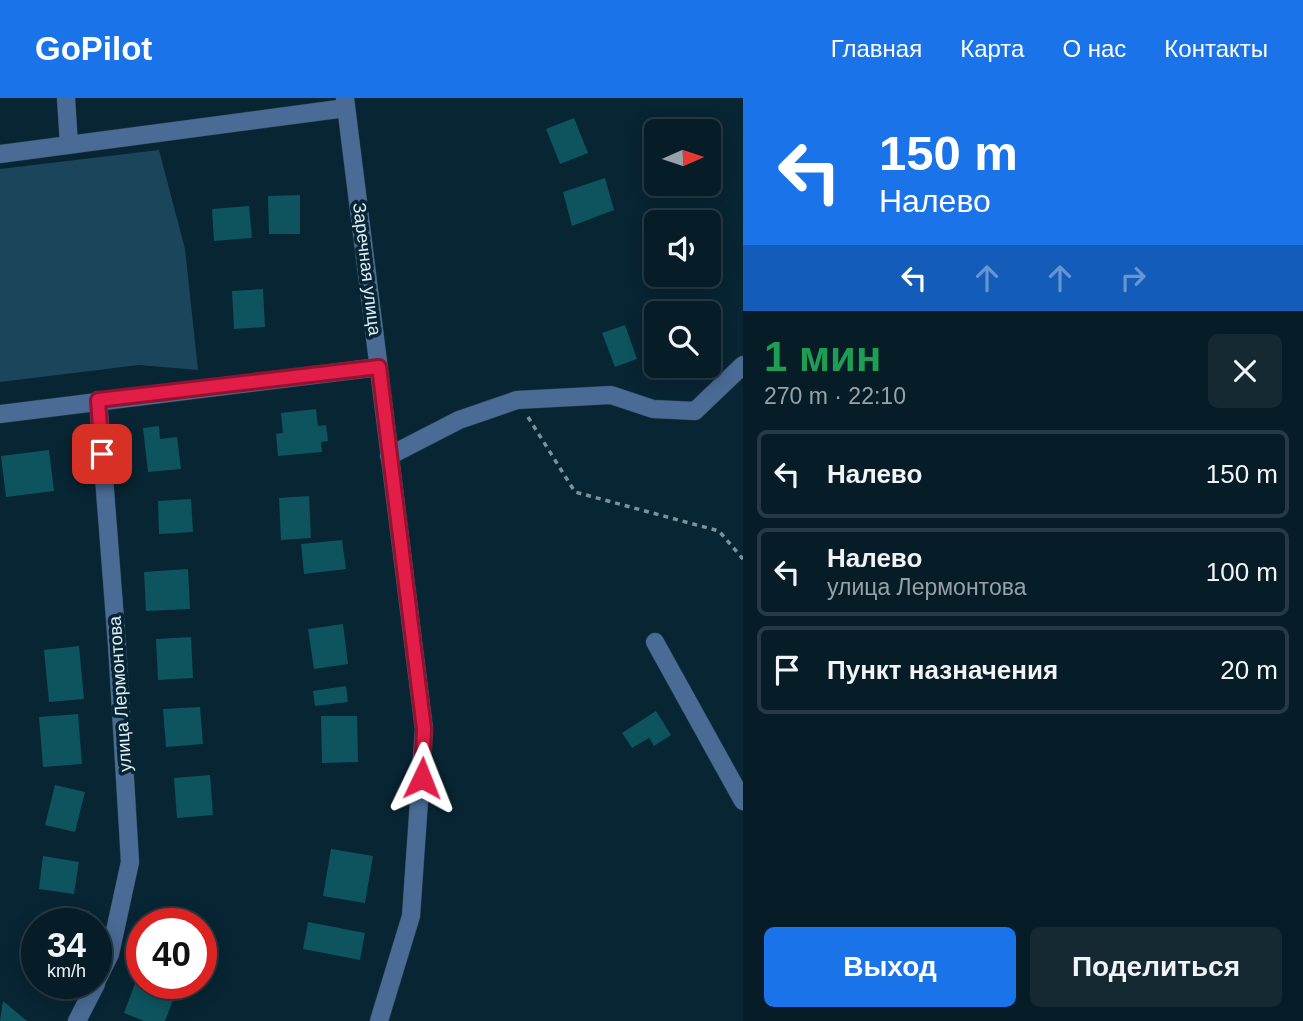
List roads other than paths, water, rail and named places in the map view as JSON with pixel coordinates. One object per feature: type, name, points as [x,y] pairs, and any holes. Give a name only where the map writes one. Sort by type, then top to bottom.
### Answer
[{"type":"street","points":[[66,98],[69,145]]},
{"type":"street","points":[[0,154],[345,103]]},
{"type":"street","name":"Заречная улица","points":[[345,103],[424,729],[411,916],[379,1021]]},
{"type":"street","points":[[389,456],[459,420],[517,400],[611,395],[653,409],[695,411],[743,365]]},
{"type":"street","points":[[0,414],[379,367]]},
{"type":"street","name":"улица Лермонтова","points":[[98,400],[130,862],[112,945]]},
{"type":"street","points":[[655,642],[743,801]]},
{"type":"street","name":"улица Лермонтова","points":[[77,1021],[88,999]]}]
